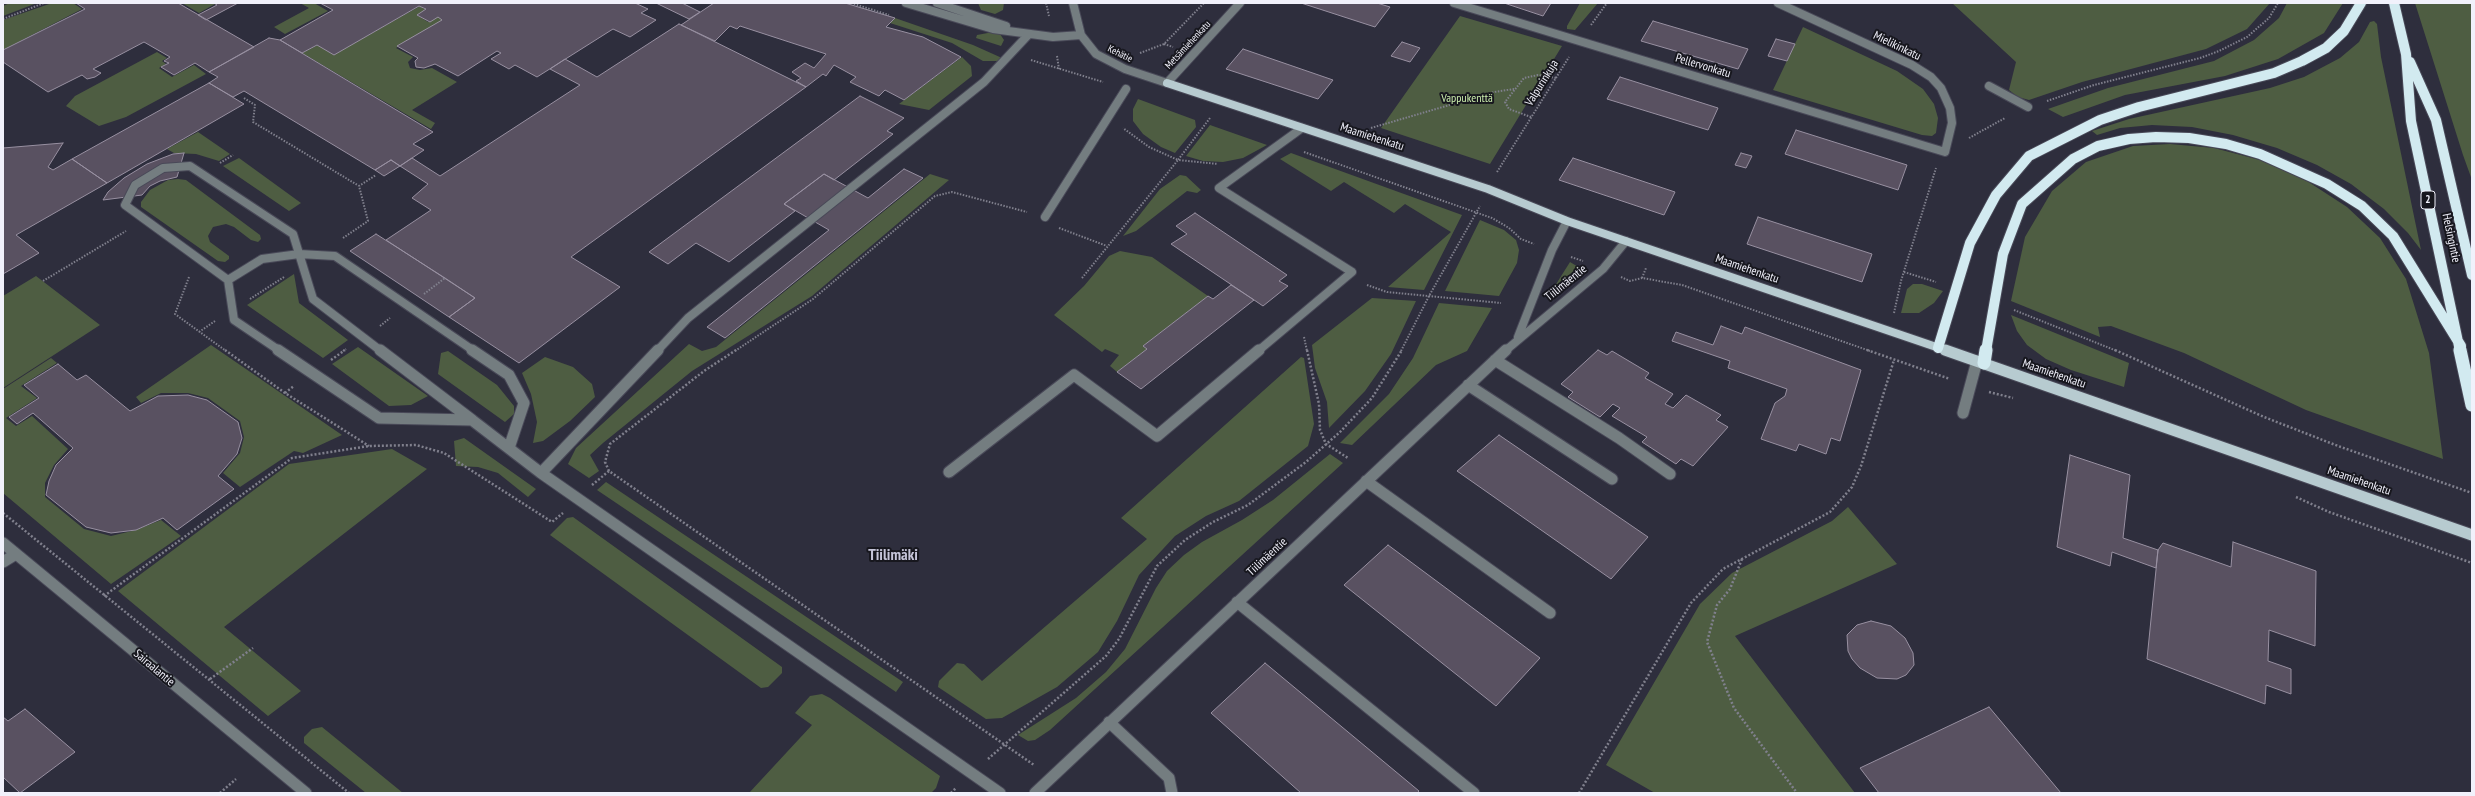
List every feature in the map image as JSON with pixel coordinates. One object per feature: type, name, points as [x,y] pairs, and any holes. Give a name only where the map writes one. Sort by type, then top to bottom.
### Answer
[{"type":"highway","points":[[1938,348],[1970,243],[1996,195],[2029,156],[2100,120],[2139,107],[2267,75],[2302,61],[2326,48],[2344,31],[2361,3]]},
{"type":"highway","name":"Helsingintie","points":[[2394,3],[2406,54],[2411,121],[2461,346],[2472,405]]},
{"type":"highway","name":"Helsingintie","points":[[2406,54],[2436,120],[2472,275]]},
{"type":"highway","points":[[1981,362],[1995,303],[2003,254],[2022,204],[2073,158],[2098,146],[2128,139],[2189,138],[2226,144],[2267,156],[2327,184],[2362,206],[2393,236],[2461,346]]},
{"type":"main road","name":"Maamiehenkatu","points":[[1167,83],[1488,189],[1567,221],[1981,362],[2472,534]]},
{"type":"street","points":[[906,3],[993,29],[1053,37],[1082,36]]},
{"type":"street","points":[[937,3],[1029,34]]},
{"type":"street","name":"Kehätie","points":[[1073,3],[1082,36],[1096,54],[1125,69],[1167,83]]},
{"type":"street","name":"Metsämiehenkatu","points":[[1167,83],[1240,3]]},
{"type":"street","name":"Pellervonkatu","points":[[1454,3],[1945,152]]},
{"type":"street","name":"Mielikinkatu","points":[[1778,3],[1912,65],[1931,77],[1941,88],[1950,108],[1952,123],[1945,152]]},
{"type":"street","points":[[541,473],[688,318],[984,82],[1029,34]]},
{"type":"street","points":[[1989,86],[2028,107]]},
{"type":"street","points":[[1045,217],[1126,89]]},
{"type":"street","points":[[949,472],[1074,375],[1157,436],[1352,272],[1220,188],[1246,167],[1302,128]]},
{"type":"street","points":[[472,420],[378,418],[234,320],[228,280],[125,205],[135,184],[163,168],[190,166],[293,234],[313,299],[509,448],[541,473],[1000,793]]},
{"type":"street","name":"Tiilimäentie","points":[[1518,339],[1552,250],[1567,221]]},
{"type":"street","name":"Tiilimäentie","points":[[1035,793],[1495,360],[1518,339],[1603,269],[1626,241]]},
{"type":"street","points":[[228,280],[262,259],[299,254],[335,256],[509,375],[524,403],[509,448]]},
{"type":"street","points":[[1495,360],[1619,438],[1670,474]]},
{"type":"street","points":[[1963,413],[1970,386],[1981,362]]},
{"type":"street","points":[[1468,385],[1612,479]]},
{"type":"street","points":[[1366,481],[1550,613]]},
{"type":"street","name":"Sairaalantie","points":[[3,543],[306,793]]},
{"type":"street","points":[[3,562],[16,554]]},
{"type":"street","points":[[1237,602],[1474,793]]},
{"type":"street","points":[[1109,722],[1168,778],[1172,793]]},
{"type":"path","points":[[3,18],[44,3]]},
{"type":"path","points":[[1125,69],[1138,54],[1164,44],[1204,3]]},
{"type":"path","name":"Valpurinkuja","points":[[1495,175],[1580,40],[1607,3]]},
{"type":"path","points":[[1531,117],[1509,109],[1505,102],[1524,78],[1538,75],[1556,78]]},
{"type":"path","points":[[1371,128],[1494,92],[1514,89]]},
{"type":"path","points":[[244,98],[255,105],[253,122],[359,186]]},
{"type":"path","points":[[1204,116],[1217,121]]},
{"type":"path","points":[[1109,118],[1149,146],[1178,160],[1246,167]]},
{"type":"path","points":[[1082,278],[1178,160],[1210,118]]},
{"type":"path","points":[[1280,143],[1477,212],[1509,228],[1521,239],[1603,269],[1630,281],[1642,278],[1682,285],[1970,386],[2002,396],[2015,398]]},
{"type":"path","points":[[218,164],[233,155]]},
{"type":"path","points":[[1004,743],[609,471],[605,462],[610,444],[704,371],[813,299],[935,196],[952,192],[1045,217],[1062,230],[1107,246]]},
{"type":"path","points":[[951,793],[1004,743],[1106,656],[1119,639],[1157,566],[1185,540],[1213,522],[1248,505],[1326,444],[1372,398],[1394,365],[1430,296],[1477,212]]},
{"type":"path","points":[[43,281],[127,230]]},
{"type":"path","points":[[1904,272],[1956,288]]},
{"type":"path","points":[[189,278],[175,314],[285,393],[369,446]]},
{"type":"path","points":[[1345,278],[1387,292],[1501,303]]},
{"type":"path","points":[[1995,303],[2104,346],[2323,440],[2472,493]]},
{"type":"path","points":[[1298,317],[1309,354],[1319,404],[1320,430],[1326,444],[1348,458]]},
{"type":"path","points":[[1579,793],[1691,603],[1723,569],[1830,512],[1852,488],[1861,466],[1894,360]]},
{"type":"path","points":[[104,596],[292,458],[369,446],[416,445],[444,453],[552,522],[609,471]]},
{"type":"path","points":[[2289,494],[2329,512],[2472,563]]},
{"type":"path","points":[[3,513],[349,793]]},
{"type":"path","points":[[1742,559],[1730,589],[1717,605],[1707,642],[1734,708],[1797,793]]},
{"type":"path","points":[[210,679],[253,648]]},
{"type":"path","points":[[220,793],[236,779]]},
{"type":"green space","points":[[10,3],[37,3],[3,16],[3,6]]},
{"type":"green space","points":[[52,3],[73,3],[82,9],[3,50],[3,20]]},
{"type":"green space","points":[[182,3],[213,3],[215,4],[199,13]]},
{"type":"green space","points":[[300,3],[314,3],[328,11],[285,34],[274,27],[309,8]]},
{"type":"green space","points":[[978,3],[1004,3],[1003,10],[995,14],[981,10]]},
{"type":"green space","points":[[1580,3],[1598,3],[1575,30],[1567,29],[1567,26]]},
{"type":"green space","points":[[1952,3],[2270,3],[2247,29],[2206,49],[2082,82],[2029,100],[2018,97],[2009,90],[2016,62]]},
{"type":"green space","points":[[2287,3],[2343,3],[2324,33],[2278,59],[2225,76],[2125,95],[2063,117],[2048,109],[2108,88],[2214,61],[2254,40],[2279,18]]},
{"type":"green space","points":[[2415,3],[2472,3],[2472,180],[2463,155]]},
{"type":"green space","points":[[420,6],[426,10],[417,15],[428,22],[438,16],[444,20],[396,48],[413,57],[408,62],[410,68],[420,70],[432,68],[457,82],[412,110],[435,123],[431,129],[302,53],[318,45],[335,54]]},
{"type":"green space","name":"Vappukenttä","points":[[1460,16],[1562,46],[1490,164],[1381,128]]},
{"type":"green space","points":[[895,18],[973,45],[1002,58],[1002,61],[983,61],[952,43],[890,23]]},
{"type":"green space","points":[[2374,21],[2377,24],[2381,57],[2421,250],[2408,233],[2384,209],[2351,184],[2317,165],[2277,148],[2233,135],[2192,127],[2152,125],[2120,128],[2097,135],[2092,131],[2129,119],[2270,88],[2304,77],[2340,58],[2359,42],[2370,22]]},
{"type":"green space","points":[[1803,27],[1897,71],[1923,89],[1934,104],[1938,118],[1936,133],[1932,136],[1922,135],[1773,90]]},
{"type":"green space","points":[[993,32],[1000,34],[1004,40],[1001,46],[976,38],[977,35]]},
{"type":"green space","points":[[157,52],[167,58],[162,61],[166,64],[159,68],[172,77],[194,65],[206,74],[126,117],[99,126],[66,106],[75,96]]},
{"type":"green space","points":[[962,57],[971,66],[972,76],[929,110],[899,104]]},
{"type":"green space","points":[[1138,99],[1195,120],[1196,127],[1175,153],[1161,147],[1143,134],[1133,121],[1133,109]]},
{"type":"green space","points":[[1210,125],[1267,145],[1243,158],[1223,162],[1203,161],[1186,156]]},
{"type":"green space","points":[[198,132],[230,154],[219,161],[196,154],[174,153],[167,149]]},
{"type":"green space","points":[[2170,144],[2214,148],[2260,160],[2307,181],[2347,207],[2380,238],[2406,279],[2429,353],[2443,459],[2306,410],[2184,353],[2111,326],[2098,327],[2100,337],[2011,301],[2025,237],[2052,191],[2086,162],[2133,146]]},
{"type":"green space","points":[[1291,153],[1462,215],[1424,290],[1388,287],[1451,232],[1405,204],[1394,213],[1344,182],[1331,191],[1280,159]]},
{"type":"green space","points":[[239,158],[301,203],[289,211],[223,166]]},
{"type":"green space","points":[[930,174],[949,180],[812,296],[692,371],[603,443],[590,455],[599,471],[589,478],[568,464],[576,448],[689,344],[702,351],[716,347]]},
{"type":"green space","points":[[1180,175],[1186,176],[1201,190],[1197,193],[1187,191],[1136,231],[1123,236],[1160,189]]},
{"type":"green space","points":[[168,180],[186,180],[260,235],[261,239],[258,242],[251,240],[234,227],[226,224],[213,227],[208,236],[210,242],[229,256],[229,259],[225,262],[218,261],[141,207],[141,202],[150,190]]},
{"type":"green space","points":[[1480,220],[1504,230],[1516,240],[1519,250],[1517,263],[1499,296],[1445,291]]},
{"type":"green space","points":[[1120,251],[1152,257],[1208,296],[1143,346],[1147,349],[1117,372],[1110,366],[1119,355],[1105,349],[1102,352],[1054,315],[1084,286],[1109,256]]},
{"type":"green space","points":[[1570,262],[1580,268],[1556,290],[1553,289]]},
{"type":"green space","points":[[294,274],[299,303],[348,340],[323,358],[247,305]]},
{"type":"green space","points":[[36,276],[100,325],[3,388],[3,296]]},
{"type":"green space","points":[[1913,284],[1922,284],[1943,291],[1934,303],[1919,313],[1901,313],[1907,289]]},
{"type":"green space","points":[[1372,298],[1416,301],[1391,354],[1365,391],[1329,428],[1327,402],[1315,368],[1312,345]]},
{"type":"green space","points":[[1439,303],[1492,308],[1467,351],[1436,365],[1352,445],[1340,443],[1389,394],[1413,358]]},
{"type":"green space","points":[[2011,315],[2129,363],[2124,387],[2071,370],[2046,359],[2027,345],[2017,331]]},
{"type":"green space","points":[[211,345],[342,435],[303,453],[294,451],[240,487],[223,473],[240,453],[244,437],[240,421],[208,398],[188,393],[161,393],[141,403],[136,397]]},
{"type":"green space","points":[[358,347],[428,396],[411,405],[389,406],[332,364]]},
{"type":"green space","points":[[448,351],[497,385],[514,406],[514,414],[505,422],[438,374],[441,353]]},
{"type":"green space","points":[[545,357],[573,367],[592,384],[595,397],[570,421],[543,441],[533,443],[537,422],[531,394],[522,373]]},
{"type":"green space","points":[[1301,357],[1304,358],[1314,424],[1308,446],[1239,501],[1206,516],[1175,536],[1139,575],[1117,621],[1098,652],[1057,687],[1002,718],[986,719],[938,687],[939,681],[957,663],[964,664],[982,681],[1147,539],[1121,518]]},
{"type":"green space","points":[[51,358],[57,363],[21,386],[37,398],[6,418],[16,426],[32,416],[68,449],[54,465],[45,483],[45,497],[84,529],[111,536],[136,530],[161,520],[181,536],[111,584],[3,493],[3,389]]},
{"type":"green space","points":[[464,438],[536,489],[528,497],[498,473],[478,467],[456,466],[454,441]]},
{"type":"green space","points":[[392,449],[427,469],[224,627],[301,691],[268,716],[118,591],[289,464]]},
{"type":"green space","points":[[1330,454],[1343,463],[1050,730],[1035,740],[1028,741],[1018,735],[1076,698],[1106,672],[1125,649],[1156,588],[1167,571],[1184,555],[1202,542],[1242,520],[1273,500]]},
{"type":"green space","points":[[606,482],[903,682],[896,692],[597,490]]},
{"type":"green space","points":[[1848,507],[1897,564],[1735,636],[1855,793],[1655,793],[1606,765],[1700,604],[1732,573],[1832,521]]},
{"type":"green space","points":[[573,517],[782,667],[782,673],[768,687],[761,688],[550,535],[567,518]]},
{"type":"green space","points":[[822,694],[830,698],[940,776],[936,788],[931,793],[749,793],[812,725],[795,713],[810,696]]},
{"type":"green space","points":[[322,727],[403,793],[366,793],[304,743],[304,737],[312,729]]},
{"type":"building","points":[[76,3],[178,3],[254,47],[209,72],[195,63],[174,75],[161,67],[169,63],[164,61],[170,57],[144,42],[93,69],[101,73],[95,77],[87,79],[82,75],[48,92],[3,62],[3,50],[85,9]]},
{"type":"building","points":[[214,3],[238,3],[206,20],[198,15],[217,5]]},
{"type":"building","points":[[320,3],[635,3],[648,9],[641,13],[656,20],[630,37],[613,29],[537,77],[515,65],[509,69],[491,59],[501,53],[497,51],[458,76],[435,64],[424,68],[416,67],[415,61],[418,58],[397,46],[442,20],[438,17],[430,22],[417,15],[426,9],[419,6],[334,55],[317,45],[302,53],[280,40],[333,10]]},
{"type":"building","points":[[656,3],[682,3],[700,12],[689,19]]},
{"type":"building","points":[[714,3],[845,3],[895,18],[886,27],[923,37],[961,57],[904,100],[885,90],[879,96],[850,82],[856,77],[834,65],[826,76],[823,74],[806,87],[796,81],[801,78],[792,72],[805,63],[814,68],[826,54],[740,26],[737,29],[730,26],[715,41],[681,25]]},
{"type":"building","points":[[1301,3],[1377,3],[1390,7],[1375,27]]},
{"type":"building","points":[[1504,3],[1551,3],[1543,16]]},
{"type":"building","points":[[1653,21],[1748,49],[1738,69],[1641,41]]},
{"type":"building","points":[[679,24],[806,87],[571,257],[620,287],[519,363],[449,317],[475,298],[386,240],[431,210],[412,198],[428,184],[400,166],[412,158],[440,176],[580,85],[550,69],[565,59],[597,77]]},
{"type":"building","points":[[269,38],[280,40],[433,132],[413,144],[424,150],[400,166],[391,160],[375,170],[244,91],[233,97],[209,83],[218,77],[209,72]]},
{"type":"building","points":[[1776,39],[1795,44],[1787,61],[1768,56]]},
{"type":"building","points":[[1402,42],[1420,48],[1410,62],[1391,56]]},
{"type":"building","points":[[1243,49],[1333,80],[1318,99],[1226,69]]},
{"type":"building","points":[[1620,77],[1718,108],[1708,130],[1607,99]]},
{"type":"building","points":[[209,83],[244,104],[107,183],[72,159]]},
{"type":"building","points":[[860,96],[904,118],[887,131],[893,134],[834,180],[824,174],[784,204],[795,211],[729,262],[696,243],[668,264],[649,252]]},
{"type":"building","points":[[1796,130],[1907,165],[1898,190],[1785,154]]},
{"type":"building","points":[[63,143],[48,167],[53,170],[72,159],[107,183],[16,235],[39,253],[3,274],[3,148]]},
{"type":"building","points":[[184,153],[177,177],[160,181],[150,186],[142,195],[103,200],[108,192],[124,178],[147,164],[173,154]]},
{"type":"building","points":[[1741,153],[1752,156],[1746,168],[1735,165]]},
{"type":"building","points":[[1573,158],[1675,192],[1664,215],[1559,180]]},
{"type":"building","points":[[391,160],[400,166],[384,176],[375,170]]},
{"type":"building","points":[[904,169],[923,178],[725,338],[707,327],[829,230],[784,204],[824,174],[868,198]]},
{"type":"building","points":[[1195,213],[1287,275],[1279,281],[1288,286],[1263,306],[1171,244],[1187,234],[1176,226]]},
{"type":"building","points":[[1758,217],[1872,254],[1862,282],[1747,244]]},
{"type":"building","points":[[376,234],[475,298],[449,317],[350,251]]},
{"type":"building","points":[[1231,285],[1254,300],[1141,389],[1117,372],[1147,349],[1143,346],[1208,296],[1213,299]]},
{"type":"building","points":[[1721,326],[1742,334],[1745,327],[1861,370],[1840,441],[1831,438],[1826,454],[1799,444],[1796,451],[1761,439],[1775,403],[1785,396],[1787,389],[1728,368],[1730,361],[1672,341],[1676,332],[1713,345]]},
{"type":"building","points":[[1598,350],[1607,355],[1612,351],[1649,373],[1645,378],[1673,394],[1665,404],[1673,408],[1686,395],[1721,415],[1716,420],[1728,427],[1693,466],[1681,459],[1676,464],[1642,442],[1647,437],[1612,416],[1620,408],[1613,404],[1600,417],[1568,397],[1573,392],[1561,384]]},
{"type":"building","points":[[58,364],[77,380],[86,375],[130,411],[158,396],[188,395],[207,400],[238,422],[242,438],[237,454],[218,476],[234,489],[177,530],[163,518],[136,530],[111,533],[86,527],[46,495],[49,481],[56,465],[73,448],[33,413],[17,424],[9,417],[39,398],[24,385]]},
{"type":"building","points":[[1499,435],[1648,537],[1611,579],[1457,471]]},
{"type":"building","points":[[2070,455],[2130,475],[2123,538],[2158,550],[2156,568],[2112,552],[2110,566],[2057,547]]},
{"type":"building","points":[[2233,542],[2316,571],[2315,646],[2269,630],[2268,661],[2291,669],[2291,694],[2266,685],[2265,704],[2147,659],[2158,550],[2163,543],[2231,567]]},
{"type":"building","points":[[1388,545],[1540,658],[1496,706],[1344,585]]},
{"type":"building","points":[[1871,621],[1891,626],[1905,638],[1913,653],[1914,665],[1906,675],[1897,679],[1877,678],[1860,668],[1852,659],[1848,651],[1847,635],[1857,625]]},
{"type":"building","points":[[1265,663],[1419,791],[1417,793],[1301,793],[1211,713]]},
{"type":"building","points":[[1989,707],[2061,793],[1879,793],[1860,768]]},
{"type":"building","points":[[25,709],[75,752],[20,793],[3,777],[3,717],[8,721]]},
{"type":"district","name":"Tiilimäki","points":[[893,555]]}]
